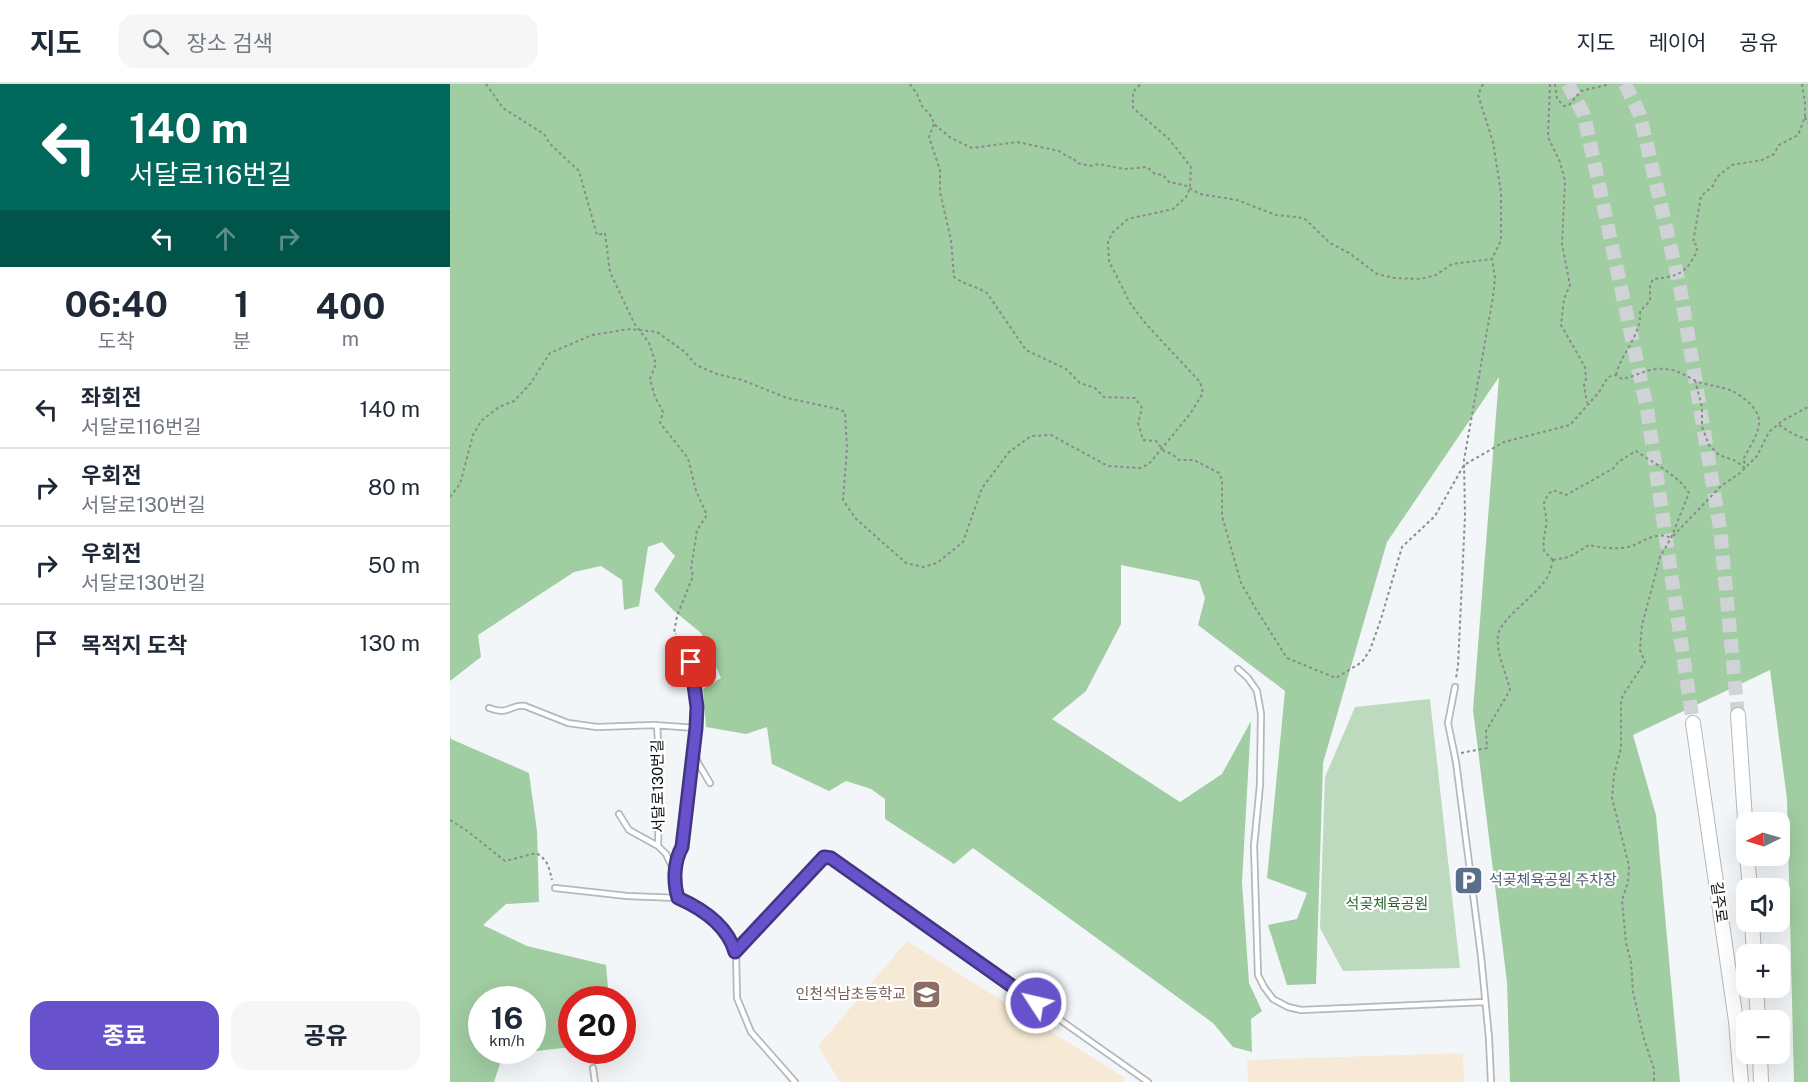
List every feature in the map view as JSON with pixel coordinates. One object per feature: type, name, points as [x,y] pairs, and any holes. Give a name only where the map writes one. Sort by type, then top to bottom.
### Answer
[{"type":"main road","points":[[1738,715],[1745,812]]},
{"type":"main road","name":"길주로","points":[[1693,723],[1736,1021],[1741,1082]]},
{"type":"main road","points":[[1760,1064],[1761,1082]]},
{"type":"lane","name":"서달로130번길","points":[[678,898],[676,873],[678,854],[682,847],[697,707],[691,662],[683,640]]},
{"type":"lane","points":[[1238,669],[1257,691],[1261,714],[1260,785],[1254,846],[1254,887],[1257,975],[1264,987],[1273,999],[1288,1007],[1301,1010],[1485,1002]]},
{"type":"lane","points":[[1455,687],[1448,723],[1455,754],[1479,945],[1489,1038],[1491,1082]]},
{"type":"lane","points":[[489,708],[507,712],[519,705],[525,706],[568,723],[597,727],[657,725],[696,728]]},
{"type":"lane","name":"서달로130번길","points":[[657,725],[660,774],[658,846]]},
{"type":"lane","points":[[694,751],[710,783]]},
{"type":"lane","name":"서달로130번길","points":[[619,814],[629,830],[658,846],[666,854],[676,873]]},
{"type":"lane","points":[[735,952],[824,857],[831,858],[1148,1082]]},
{"type":"lane","points":[[555,888],[627,896],[678,898],[693,904],[720,925],[732,941],[735,952],[736,998],[751,1032],[795,1082]]},
{"type":"lane","points":[[593,1068],[595,1082]]},
{"type":"path","points":[[486,84],[503,108],[544,134],[550,144],[579,171],[597,235],[605,233],[610,272],[639,330],[649,343],[656,364],[650,380],[663,412],[660,423],[688,458],[696,491],[707,515],[697,530],[691,569],[693,576],[677,616],[674,633],[683,640]]},
{"type":"path","points":[[910,84],[921,106],[931,116],[934,124],[951,138],[972,148],[1017,142],[1059,151],[1077,163],[1090,166],[1099,164],[1124,169],[1147,167],[1155,174],[1164,175],[1169,182],[1184,184],[1200,194],[1236,200],[1276,215],[1304,218],[1330,243],[1377,274],[1394,278],[1420,279],[1436,275],[1452,264],[1491,259]]},
{"type":"path","points":[[450,497],[460,484],[473,435],[481,421],[499,407],[514,401],[530,384],[550,353],[592,335],[639,330],[657,332],[685,352],[696,365],[717,374],[742,380],[787,398],[838,408],[845,412],[847,448],[843,500],[855,518],[906,563],[923,567],[937,563],[963,542],[982,488],[1009,452],[1031,436],[1051,435],[1108,466],[1140,468],[1149,464],[1190,414],[1203,393],[1200,382],[1146,324],[1130,303],[1109,261],[1108,242],[1112,233],[1128,219],[1173,209],[1186,197],[1190,188],[1191,167],[1169,139],[1133,108],[1133,92],[1141,84]]},
{"type":"path","points":[[1455,687],[1465,516],[1464,465],[1493,297],[1495,278],[1491,259],[1501,240],[1501,192],[1493,142],[1478,95],[1483,84]]},
{"type":"path","points":[[1550,84],[1548,137],[1566,181],[1562,244],[1570,285],[1564,299],[1562,325],[1564,333],[1585,367],[1584,385],[1587,403]]},
{"type":"path","points":[[1555,84],[1557,99],[1564,106],[1569,105],[1581,91],[1610,84]]},
{"type":"path","points":[[1616,375],[1618,362],[1627,351],[1641,321],[1640,311],[1650,301],[1650,285],[1653,279],[1673,277],[1681,273],[1688,268],[1697,251],[1694,243],[1701,196],[1712,187],[1717,177],[1732,165],[1762,160],[1774,154],[1779,145],[1798,135],[1804,117],[1805,103],[1802,84]]},
{"type":"path","points":[[1804,117],[1808,123]]},
{"type":"path","points":[[934,124],[929,138],[940,170],[940,192],[951,240],[954,277],[966,285],[977,287],[987,293],[1026,350],[1066,369],[1080,383],[1095,388],[1104,397],[1135,398],[1142,408],[1138,423],[1143,440],[1156,441],[1162,450],[1179,460],[1194,460],[1219,473],[1222,480],[1222,516],[1241,583],[1287,658],[1336,678],[1362,662],[1370,650],[1381,619],[1402,547],[1434,516],[1464,465],[1503,442],[1570,425],[1599,392],[1608,377],[1616,375],[1622,379],[1653,369],[1667,369],[1732,391],[1745,399],[1755,410],[1760,421],[1743,460],[1745,467]]},
{"type":"path","points":[[1695,380],[1702,407],[1702,427],[1709,445],[1719,455],[1745,467]]},
{"type":"path","points":[[1671,538],[1721,486],[1757,456],[1769,432],[1782,421],[1808,407]]},
{"type":"path","points":[[1779,425],[1808,440]]},
{"type":"path","points":[[1553,560],[1544,551],[1542,536],[1547,525],[1545,497],[1553,490],[1566,495],[1614,468],[1618,462],[1636,451],[1665,471],[1689,493],[1671,538],[1660,557],[1642,625],[1640,650],[1645,662],[1621,701],[1621,748],[1614,775],[1612,798],[1629,866],[1628,882],[1622,900],[1633,992],[1654,1069],[1654,1082]]},
{"type":"path","points":[[1553,560],[1569,557],[1589,545],[1604,548],[1622,547],[1664,535],[1671,538]]},
{"type":"path","points":[[1455,754],[1487,748],[1486,731],[1510,690],[1500,658],[1498,633],[1546,580],[1553,560]]},
{"type":"path","points":[[450,820],[505,861],[536,853],[540,855],[547,861],[555,888]]},
{"type":"shaded area","name":"인천석남초등학교","points":[[907,941],[1125,1078],[1123,1082],[840,1082],[818,1046]]},
{"type":"shaded area","points":[[1463,1053],[1464,1082],[1248,1082],[1247,1060]]},
{"type":"green space","points":[[450,84],[1808,84],[1808,1082],[1794,1082],[1789,866],[1790,812],[1787,812],[1770,670],[1633,735],[1656,815],[1680,1082],[1510,1082],[1507,982],[1473,710],[1499,377],[1387,542],[1323,763],[1316,984],[1287,985],[1268,925],[1297,919],[1307,893],[1267,878],[1285,691],[1198,625],[1205,598],[1199,581],[1121,565],[1121,624],[1086,691],[1052,719],[1180,802],[1222,774],[1251,721],[1242,882],[1249,983],[1262,1011],[1251,1019],[1252,1052],[1233,1047],[1213,1023],[973,848],[954,864],[885,819],[885,799],[871,789],[846,781],[829,791],[772,764],[767,727],[746,734],[706,727],[703,689],[721,678],[701,633],[673,610],[654,590],[675,556],[662,542],[648,547],[639,606],[624,610],[622,580],[601,566],[574,572],[478,635],[481,657],[450,681]]},
{"type":"green space","name":"석곶체육공원","points":[[1430,699],[1460,968],[1343,971],[1320,928],[1325,777],[1355,707]]},
{"type":"green space","points":[[450,736],[451,739],[529,773],[537,831],[539,902],[506,904],[483,925],[527,946],[606,965],[608,986],[558,986],[558,1049],[546,1050],[546,986],[468,986],[468,1064],[500,1064],[494,1082],[450,1082]]},
{"type":"tunnel","points":[[1568,84],[1584,115],[1647,409],[1693,723]]},
{"type":"tunnel","points":[[1625,84],[1640,115],[1680,287],[1720,528],[1738,715]]},
{"type":"place","name":"석곶체육공원 주차장","points":[[1468,880]]},
{"type":"place","name":"인천석남초등학교","points":[[927,994]]},
{"type":"route","points":[[691,662],[697,707],[696,728],[682,847],[676,864],[678,898],[693,904],[720,925],[732,941],[735,952],[824,857],[831,858],[1036,1003]]}]
